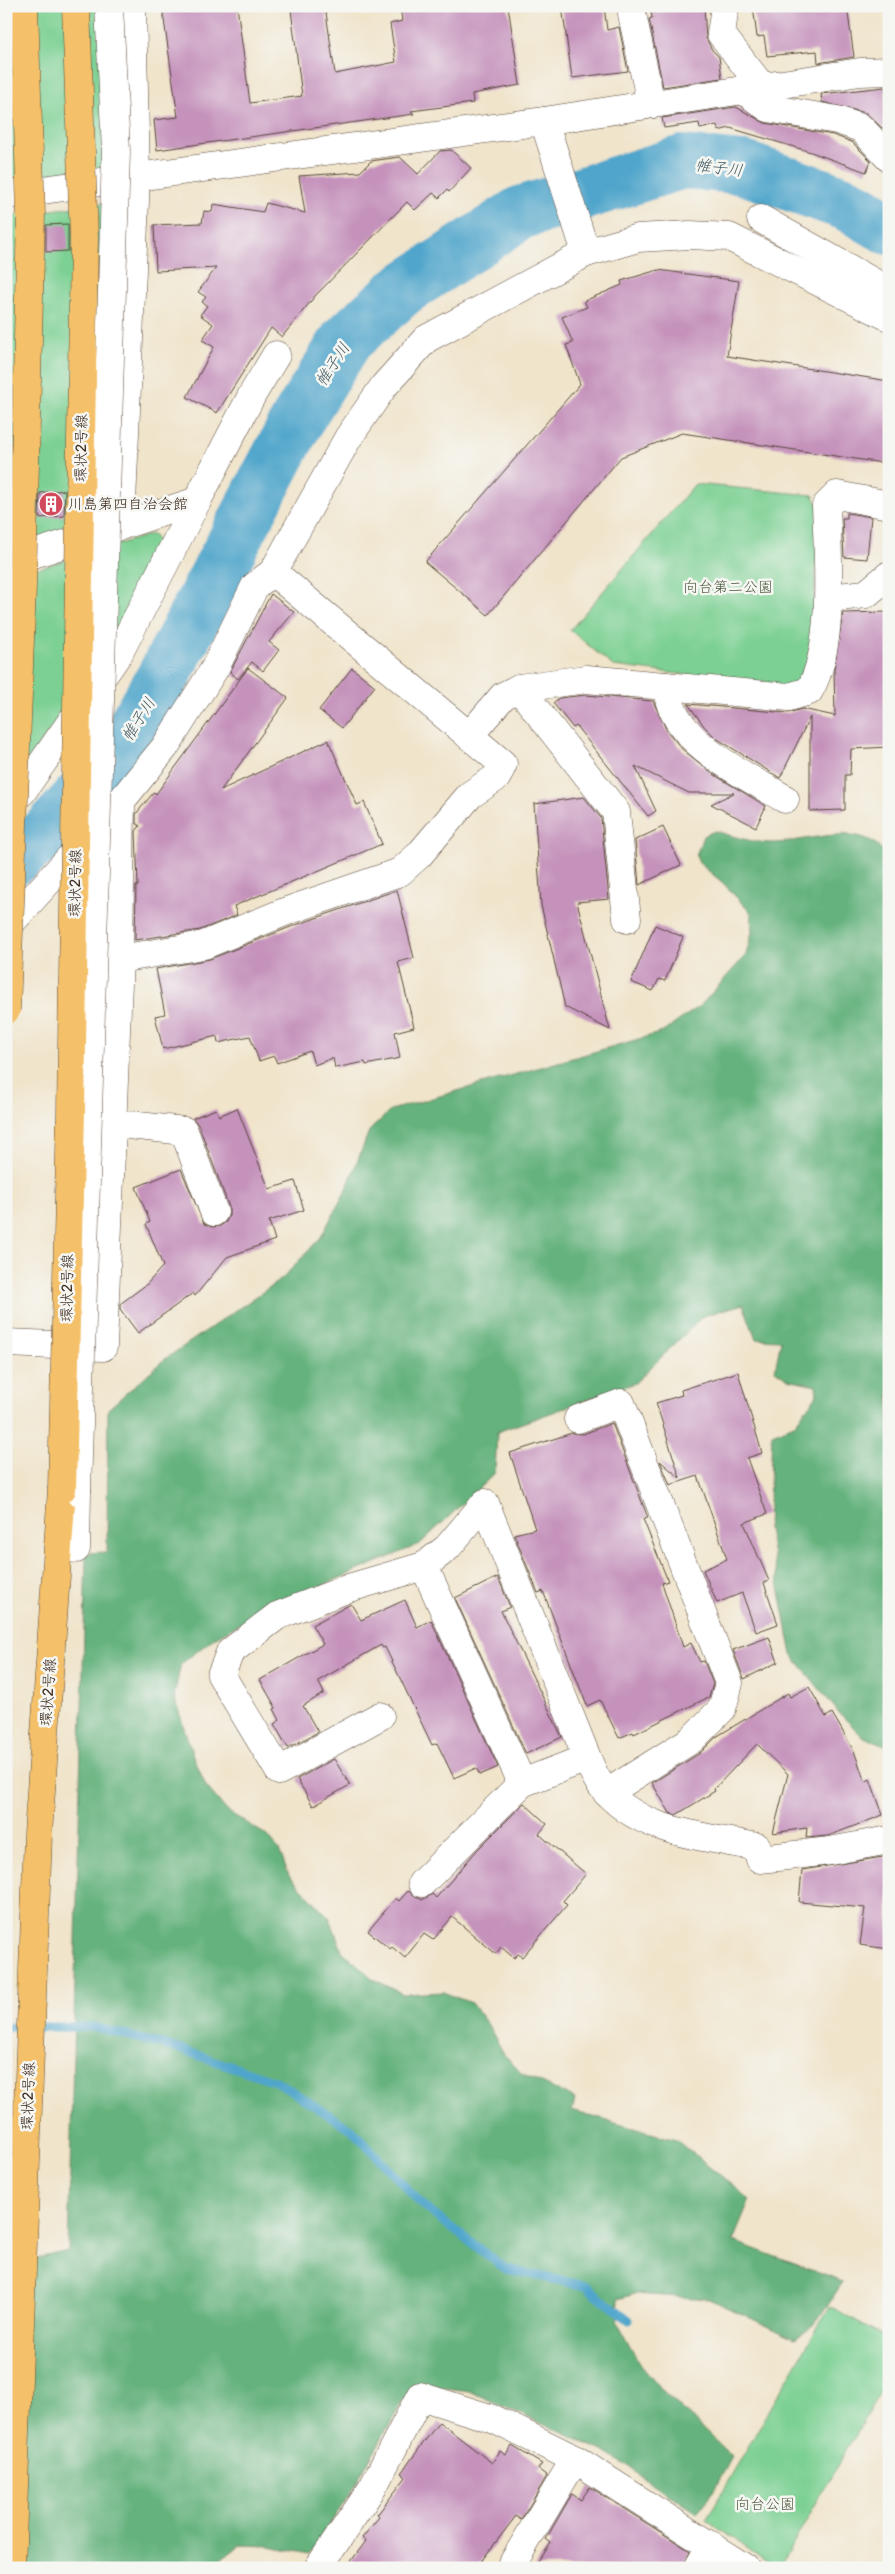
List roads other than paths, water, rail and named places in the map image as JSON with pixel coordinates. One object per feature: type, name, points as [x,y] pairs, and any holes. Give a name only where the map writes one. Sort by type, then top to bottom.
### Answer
[{"type":"main road","points":[[6,1010],[22,586],[31,214],[24,6]]},
{"type":"main road","name":"環状2号線","points":[[11,2565],[38,1834],[70,1490],[72,1110],[84,239],[76,6]]},
{"type":"street","points":[[76,1549],[70,1490],[116,152],[109,6]]},
{"type":"street","points":[[121,526],[136,177],[132,6]]},
{"type":"street","points":[[722,7],[721,34],[752,88],[768,108],[837,120],[861,128],[889,158]]},
{"type":"street","points":[[632,14],[651,104]]},
{"type":"street","points":[[6,195],[544,121],[860,72],[889,71]]},
{"type":"street","points":[[544,121],[583,243]]},
{"type":"street","points":[[761,219],[889,291]]},
{"type":"street","points":[[6,928],[121,801],[165,747],[215,668],[255,586],[272,572],[348,438],[384,386],[426,339],[583,243],[690,235],[729,237],[889,317]]},
{"type":"street","points":[[6,804],[22,792],[119,653],[252,395],[276,355]]},
{"type":"street","points":[[469,736],[503,696],[519,688],[586,679],[789,697],[809,691],[818,676],[829,598],[826,506],[837,495],[889,505]]},
{"type":"street","points":[[6,564],[197,501]]},
{"type":"street","points":[[119,959],[204,946],[287,911],[400,872],[419,855],[470,795],[496,777],[503,764],[272,572]]},
{"type":"street","points":[[829,598],[866,594],[889,575]]},
{"type":"street","points":[[666,686],[672,708],[689,732],[718,760],[785,798]]},
{"type":"street","points":[[519,688],[616,812],[627,919]]},
{"type":"street","points":[[6,1343],[102,1346],[119,959],[121,801]]},
{"type":"street","points":[[112,1123],[184,1131],[214,1212]]},
{"type":"street","points":[[578,1419],[621,1403],[730,1683],[722,1709],[691,1740],[608,1793]]},
{"type":"street","points":[[380,1716],[279,1771],[221,1675],[230,1652],[277,1616],[349,1588],[424,1566],[447,1548],[486,1503],[587,1758],[600,1784],[623,1807],[659,1827],[757,1847],[760,1858],[830,1851],[889,1840]]},
{"type":"street","points":[[424,1566],[522,1783]]},
{"type":"street","points":[[422,1883],[522,1783],[587,1758]]},
{"type":"street","points":[[318,2568],[373,2487],[420,2396],[493,2418],[575,2459],[705,2557],[745,2568]]},
{"type":"street","points":[[510,2568],[575,2459]]},
{"type":"waterway","name":"帷子川","points":[[6,864],[48,832],[113,760],[161,681],[300,415],[347,339],[402,290],[520,213],[683,162],[744,168],[847,204],[889,228]]},
{"type":"waterway","points":[[6,2027],[95,2027],[182,2050],[278,2082],[352,2130],[425,2208],[506,2269],[586,2286],[629,2320]]},
{"type":"place","name":"川島第四自治会館","points":[[51,504]]},
{"type":"park label","name":"向台第二公園","points":[[728,587]]},
{"type":"park label","name":"向台公園","points":[[765,2504]]}]
